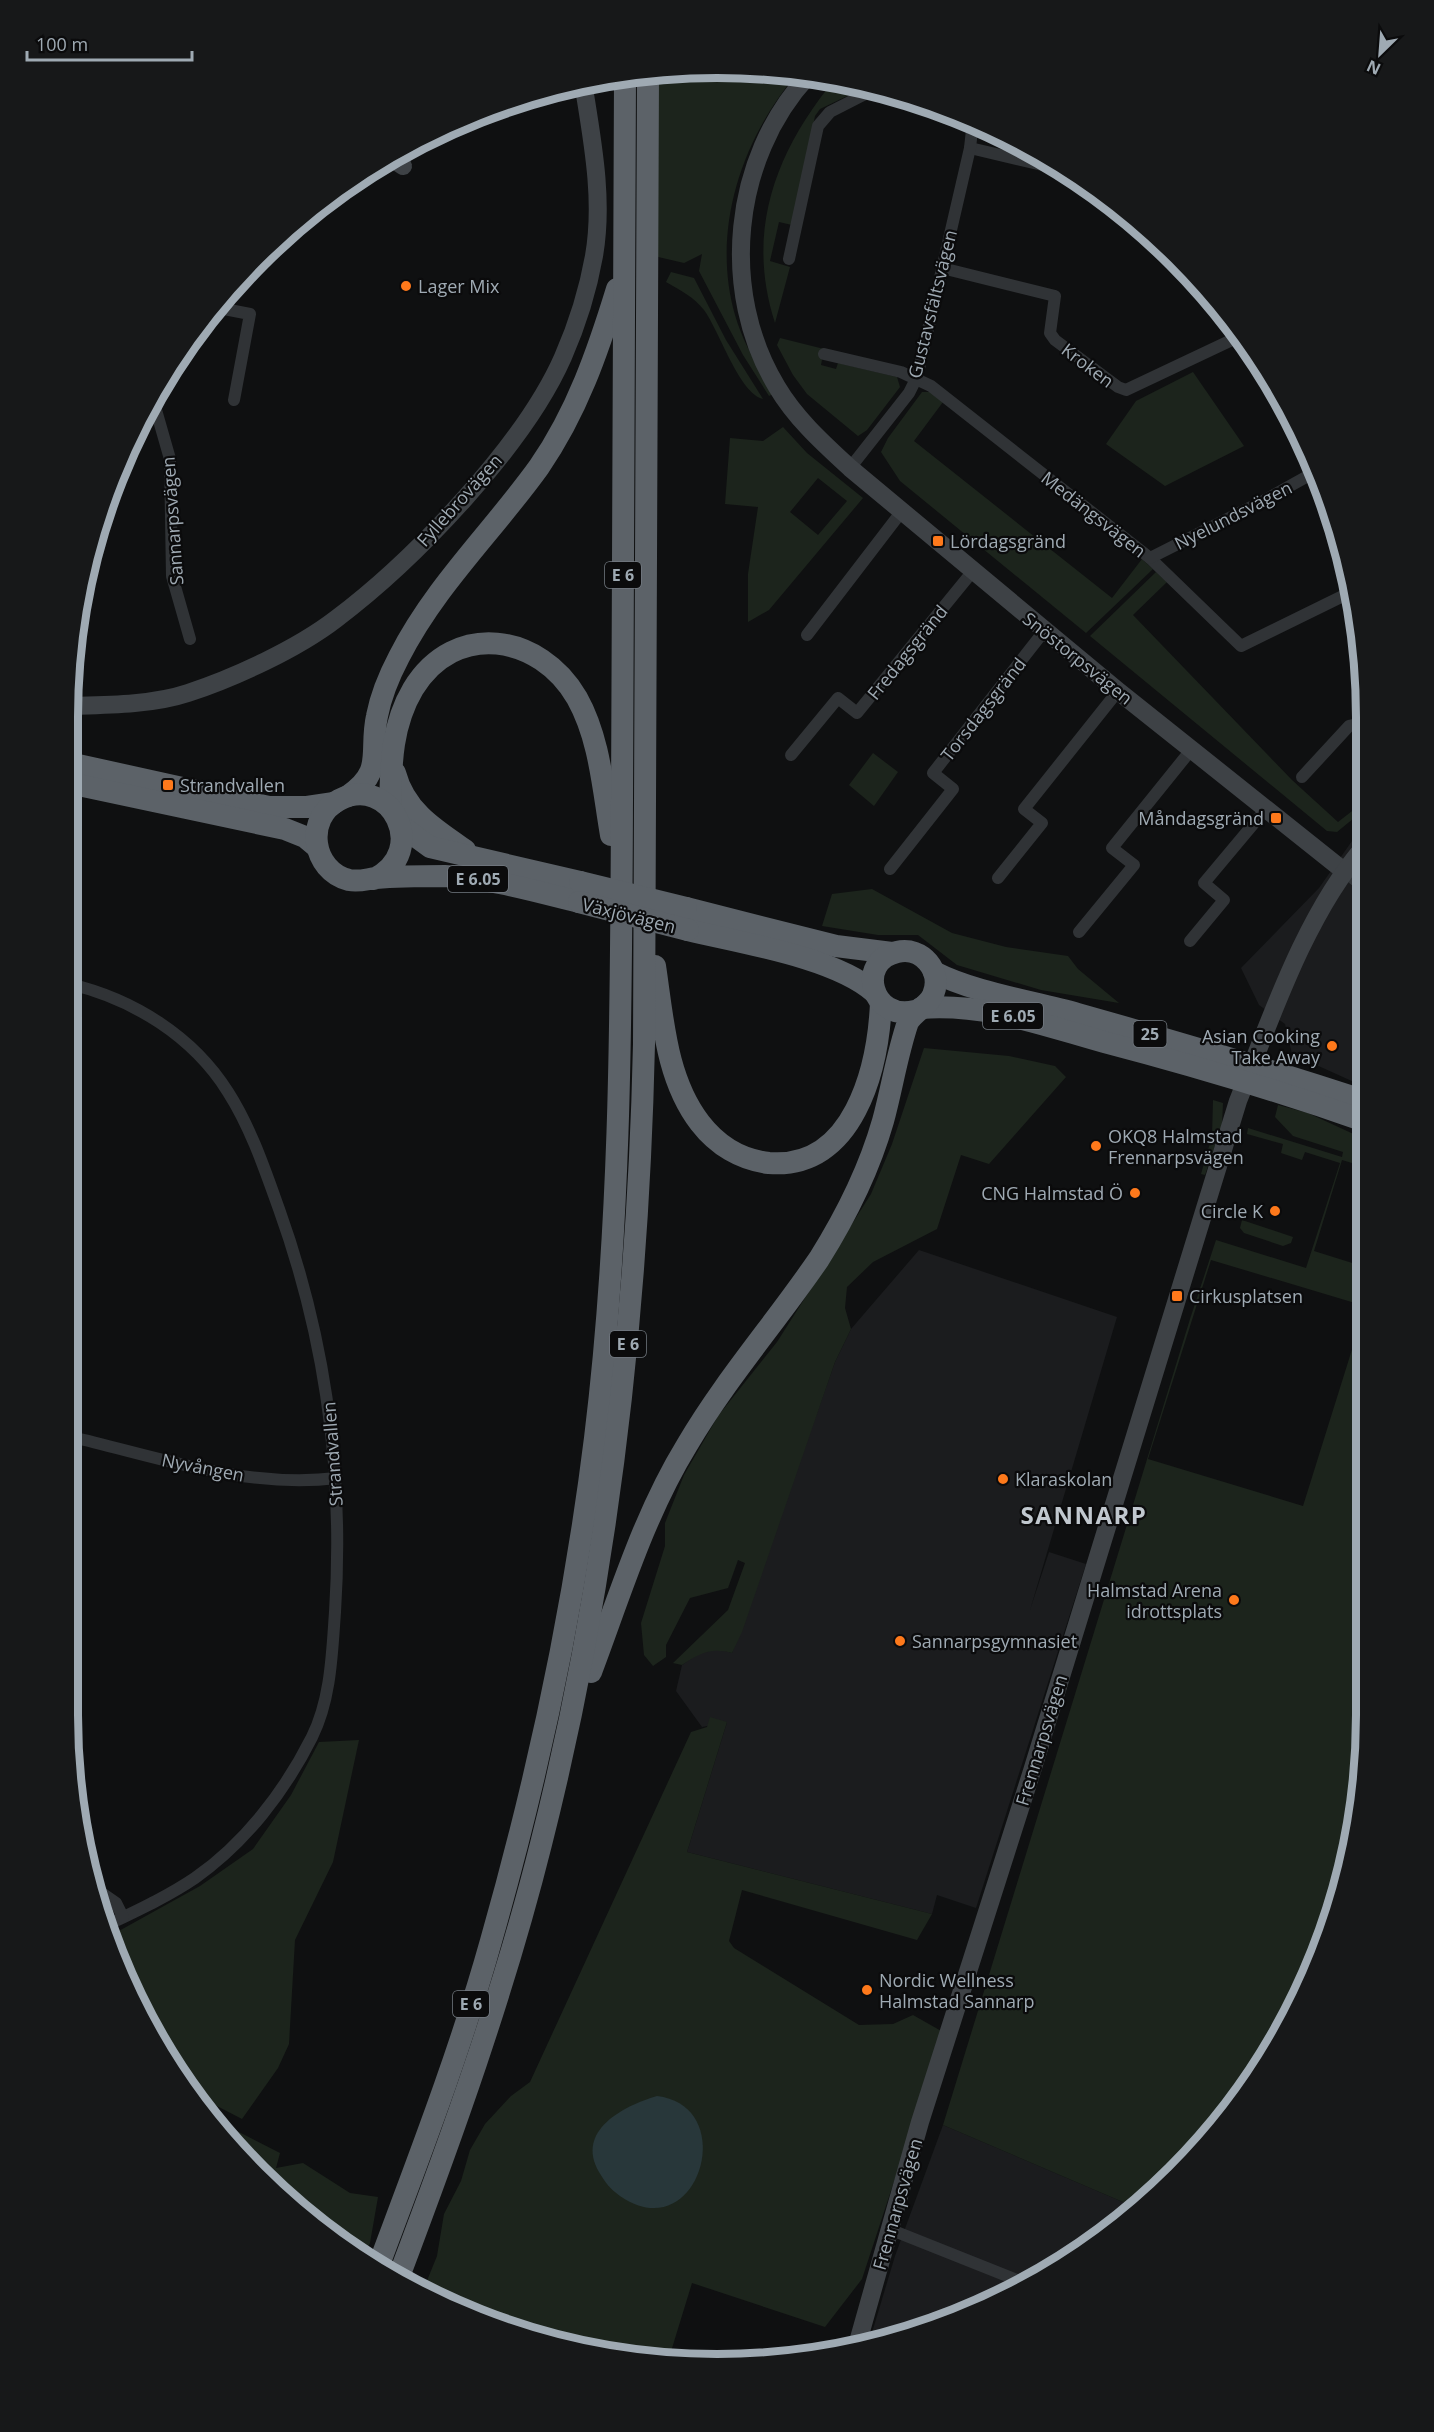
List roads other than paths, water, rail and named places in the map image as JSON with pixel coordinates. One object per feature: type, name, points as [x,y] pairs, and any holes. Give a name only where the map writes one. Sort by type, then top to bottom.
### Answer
[{"type":"highway","name":"E 6","points":[[401,2270],[449,2144],[495,2004],[541,1845],[566,1740],[597,1581],[627,1355],[641,1142],[648,82]]},
{"type":"highway","name":"E 6","points":[[381,2258],[427,2136],[491,1942],[543,1734],[575,1577],[595,1442],[612,1279],[619,1118],[625,85]]},
{"type":"highway","points":[[317,847],[317,827],[321,818],[341,799],[361,788],[372,774],[376,718],[382,697],[406,643],[440,593],[540,465],[576,403],[601,340],[624,266]]},
{"type":"highway","points":[[374,879],[396,861],[402,844],[395,817],[389,773],[397,726],[413,689],[424,673],[453,652],[472,645],[491,643],[511,645],[531,652],[550,665],[577,699],[594,740],[621,902]]},
{"type":"highway","points":[[392,749],[396,774],[408,805],[423,820],[474,856]]},
{"type":"highway","name":"Växjövägen","points":[[78,765],[269,807],[307,807],[341,799],[371,796],[430,847],[474,856],[579,892],[687,919],[836,946],[918,954],[928,962],[934,972],[964,985],[1029,1000],[1250,1072],[1356,1116]]},
{"type":"highway","name":"Växjövägen","points":[[78,785],[285,829],[305,837],[317,847],[325,863],[338,876],[356,881],[471,878],[579,892]]},
{"type":"highway","points":[[644,891],[668,1049],[680,1089],[705,1128],[736,1154],[761,1162],[792,1162],[820,1150],[835,1140],[847,1126],[863,1095],[875,1047],[878,997],[873,980],[876,969],[883,959],[892,953]]},
{"type":"highway","name":"Växjövägen","points":[[687,919],[842,971],[897,1012],[958,1007],[1004,1014],[1356,1099]]},
{"type":"highway","points":[[566,1740],[647,1523],[667,1480],[702,1420],[797,1291],[834,1236],[849,1208],[873,1152],[905,1033],[918,1010],[933,994],[934,972]]},
{"type":"street","name":"Snöstorpsvägen","points":[[803,83],[774,124],[759,156],[748,189],[741,236],[742,285],[752,331],[776,386],[799,417],[850,468],[1118,691],[1356,881]]},
{"type":"street","name":"Fyllebrovägen","points":[[78,706],[115,705],[185,694],[250,669],[334,621],[395,569],[442,523],[502,452],[533,409],[563,359],[579,315],[594,256],[598,209],[583,92]]},
{"type":"street","points":[[789,259],[818,126],[830,112],[862,95]]},
{"type":"street","name":"Gustavsfältsvägen","points":[[850,468],[909,393],[917,377],[970,148],[972,131]]},
{"type":"street","points":[[970,148],[1034,163]]},
{"type":"street","name":"Kroken","points":[[942,268],[1055,296],[1050,333],[1118,387],[1126,390],[1230,336]]},
{"type":"street","points":[[227,308],[250,314],[234,400]]},
{"type":"street","name":"Medängsvägen","points":[[824,354],[917,377],[1150,558],[1241,646],[1345,596]]},
{"type":"street","name":"Sannarpsvägen","points":[[156,411],[170,459],[172,576],[190,639]]},
{"type":"street","name":"Nyelundsvägen","points":[[1150,558],[1308,476]]},
{"type":"street","points":[[807,635],[902,511]]},
{"type":"street","name":"Fredagsgränd","points":[[791,755],[838,698],[857,713],[973,572]]},
{"type":"street","name":"Torsdagsgränd","points":[[890,869],[953,789],[933,773],[1045,630]]},
{"type":"street","points":[[998,878],[1042,823],[1024,809],[1118,691]]},
{"type":"street","points":[[1302,777],[1349,726],[1356,725]]},
{"type":"street","points":[[1079,932],[1134,866],[1112,848],[1191,750]]},
{"type":"street","points":[[1190,941],[1224,900],[1204,883],[1266,809]]},
{"type":"street","name":"Frennarpsvägen","points":[[859,2338],[920,2122],[1250,1072],[1317,918],[1344,871],[1356,857]]},
{"type":"street","name":"Strandvallen","points":[[78,986],[116,998],[168,1028],[205,1062],[228,1092],[254,1143],[298,1262],[323,1368],[337,1478],[337,1581],[331,1671],[314,1734],[284,1787],[242,1837],[195,1878],[113,1922]]},
{"type":"street","name":"Nyvången","points":[[78,1438],[233,1476],[322,1480],[337,1478]]},
{"type":"street","points":[[104,1895],[116,1903],[123,1917]]},
{"type":"street","points":[[889,2229],[1015,2279]]},
{"type":"place","name":"Lager Mix","points":[[406,286]]},
{"type":"place","name":"Lördagsgränd","points":[[938,541]]},
{"type":"place","name":"Strandvallen","points":[[168,785]]},
{"type":"place","name":"Måndagsgränd","points":[[1276,818]]},
{"type":"place","name":"Asian Cooking Take Away","points":[[1332,1046]]},
{"type":"place","name":"OKQ8 Halmstad Frennarpsvägen","points":[[1096,1146]]},
{"type":"place","name":"CNG Halmstad Ö","points":[[1135,1193]]},
{"type":"place","name":"Circle K","points":[[1275,1211]]},
{"type":"place","name":"Cirkusplatsen","points":[[1177,1296]]},
{"type":"place","name":"Klaraskolan","points":[[1003,1479]]},
{"type":"place","name":"Halmstad Arena idrottsplats","points":[[1234,1600]]},
{"type":"place","name":"Sannarpsgymnasiet","points":[[900,1641]]},
{"type":"place","name":"Nordic Wellness Halmstad Sannarp","points":[[867,1990]]},
{"type":"district","name":"SANNARP","points":[[1084,1514]]}]
